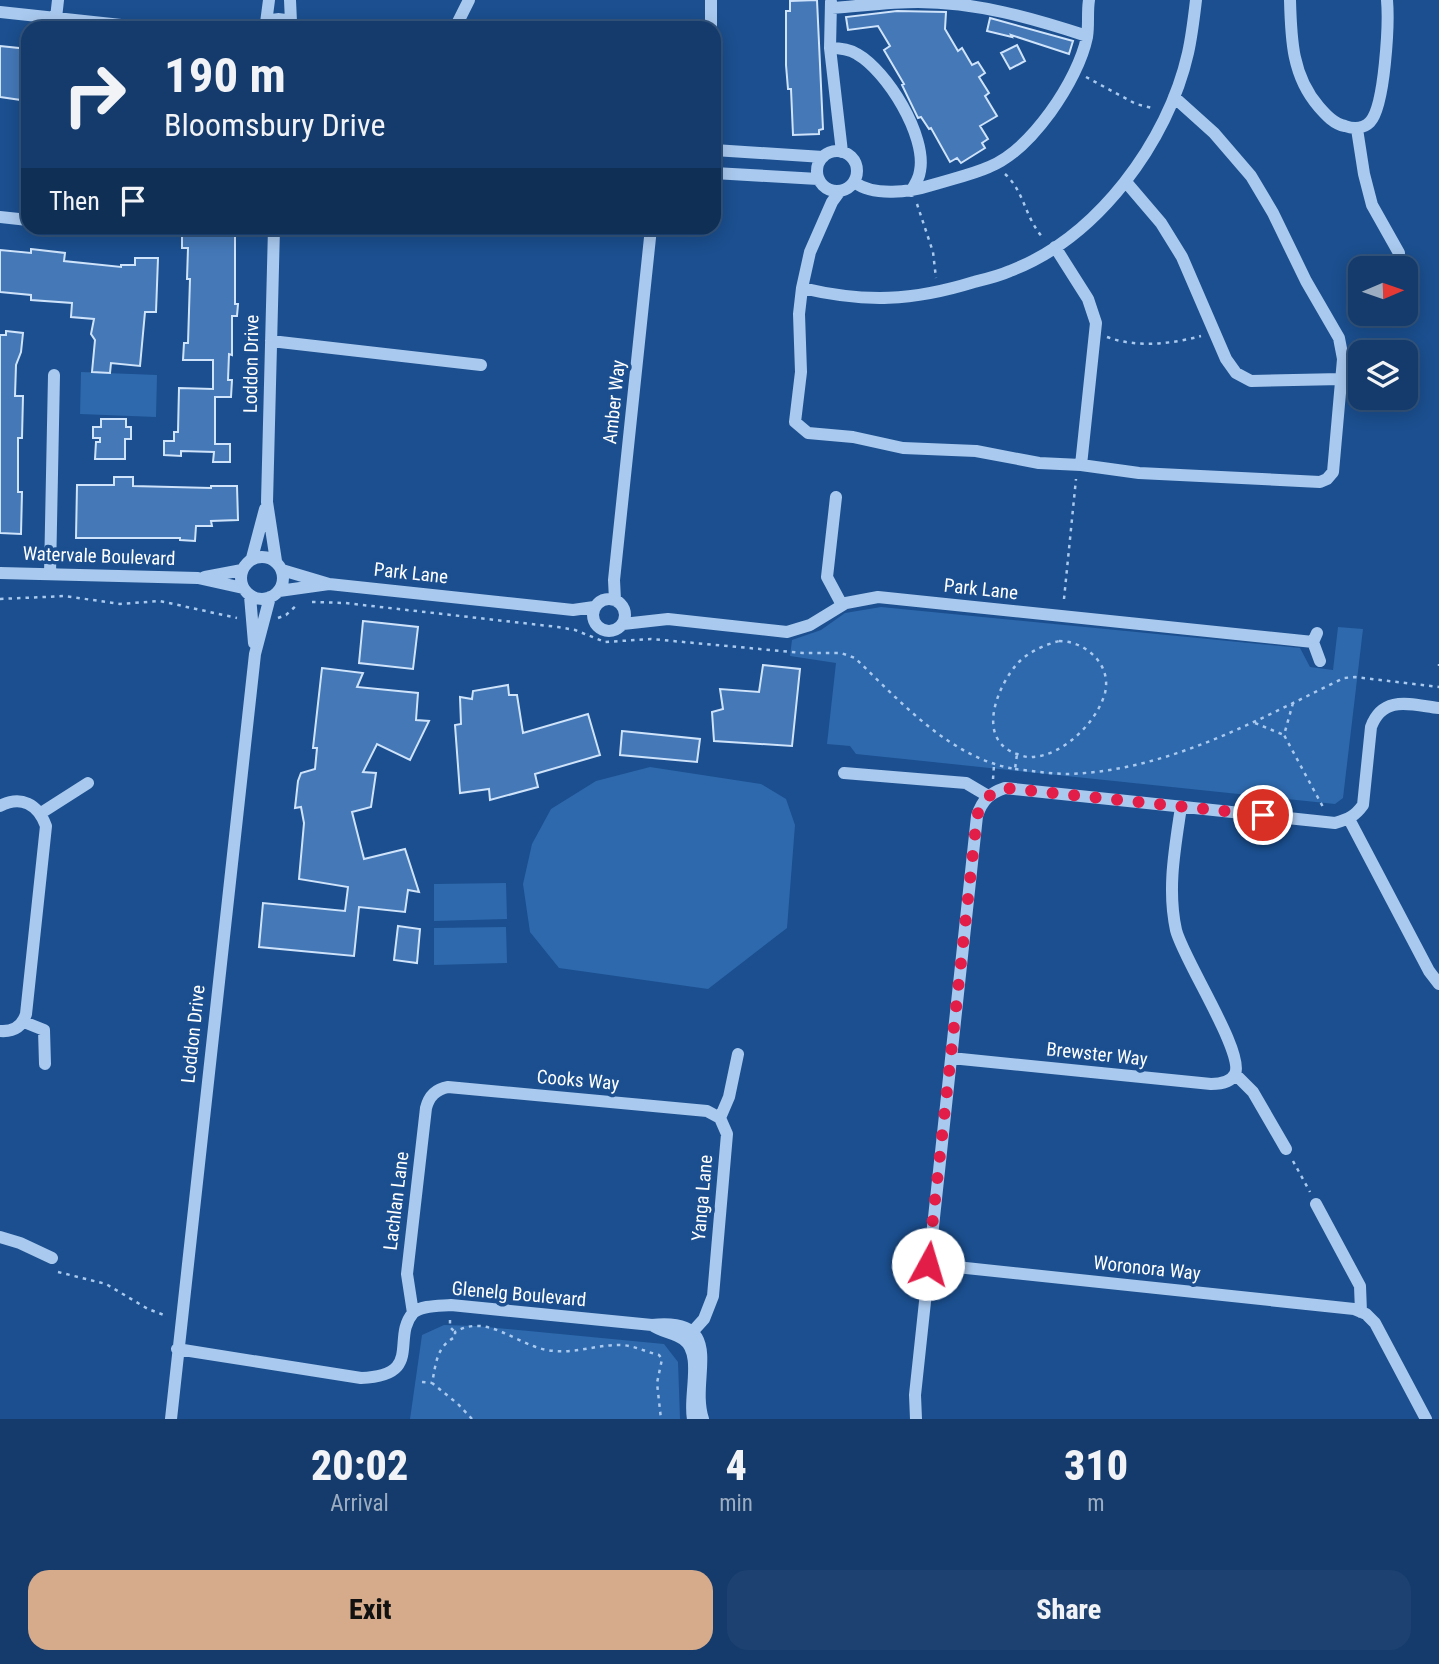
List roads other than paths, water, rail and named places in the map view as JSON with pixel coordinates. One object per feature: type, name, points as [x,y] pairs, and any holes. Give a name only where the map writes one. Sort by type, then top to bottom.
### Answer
[{"type":"street","points":[[56,18],[58,0]]},
{"type":"street","points":[[263,21],[269,0]]},
{"type":"street","points":[[289,0],[293,21]]},
{"type":"street","points":[[458,21],[469,0]]},
{"type":"street","points":[[710,21],[711,0]]},
{"type":"street","points":[[854,182],[874,190],[911,191],[990,167],[1016,148],[1058,103],[1087,36],[1086,16],[1089,0]]},
{"type":"street","points":[[802,288],[838,297],[887,298],[937,294],[1012,271],[1053,248],[1090,220],[1126,182],[1151,144],[1174,97],[1188,53],[1196,0]]},
{"type":"street","points":[[1290,0],[1295,66],[1308,94],[1328,117],[1341,126],[1357,129],[1369,123],[1378,108],[1386,55],[1387,0]]},
{"type":"street","points":[[842,152],[831,48],[831,4],[958,4],[1018,15],[1087,36]]},
{"type":"street","points":[[0,12],[84,21]]},
{"type":"street","points":[[831,48],[861,55],[880,75],[906,112],[916,133],[921,162],[920,172],[911,191]]},
{"type":"street","points":[[721,150],[823,157],[835,151],[848,154],[856,163],[857,176],[854,182],[840,191],[832,202],[810,252],[802,288],[799,314],[801,372],[795,422],[808,433],[853,437],[903,448],[976,451],[1039,463],[1178,476],[1320,482],[1333,472],[1343,359],[1339,338],[1251,176],[1214,133],[1174,97]]},
{"type":"street","points":[[1357,129],[1372,205],[1399,253]]},
{"type":"street","points":[[823,157],[817,167],[818,179],[827,189],[840,191]]},
{"type":"street","points":[[721,173],[818,179]]},
{"type":"street","points":[[1126,182],[1161,223],[1175,246],[1226,359],[1237,373],[1251,381],[1341,379]]},
{"type":"street","points":[[0,217],[21,219]]},
{"type":"street","name":"Loddon Drive","points":[[274,235],[267,502],[279,566]]},
{"type":"street","name":"Amber Way","points":[[606,607],[614,580],[650,235]]},
{"type":"street","points":[[1053,248],[1087,299],[1096,323],[1079,465]]},
{"type":"street","points":[[271,341],[481,365]]},
{"type":"street","points":[[50,574],[54,375]]},
{"type":"street","points":[[836,497],[827,577],[842,605]]},
{"type":"street","name":"Loddon Drive","points":[[252,558],[267,502]]},
{"type":"street","points":[[265,556],[279,566],[283,581],[274,594],[257,599],[247,592],[241,582],[242,570],[252,558],[265,556]]},
{"type":"street","name":"Park Lane","points":[[279,566],[329,584],[573,610],[606,607],[654,619],[787,632],[810,625],[842,605],[863,598],[878,597],[1315,637],[1320,661]]},
{"type":"street","name":"Watervale Boulevard","points":[[0,573],[198,578],[242,570]]},
{"type":"street","name":"Watervale Boulevard","points":[[198,578],[247,592]]},
{"type":"street","name":"Park Lane","points":[[274,594],[329,584]]},
{"type":"street","name":"Loddon Drive","points":[[247,592],[255,653]]},
{"type":"street","name":"Loddon Drive","points":[[171,1419],[255,653],[274,594]]},
{"type":"street","points":[[606,607],[623,624]]},
{"type":"street","name":"Park Lane","points":[[606,607],[605,631],[615,630],[623,624],[654,619]]},
{"type":"street","points":[[916,1419],[915,1395],[928,1264],[980,805],[988,796],[1005,788],[1328,822],[1349,819],[1356,815],[1363,805],[1371,727],[1375,715],[1383,708],[1398,704],[1439,708]]},
{"type":"street","points":[[844,773],[966,783],[988,796]]},
{"type":"street","points":[[41,813],[88,783]]},
{"type":"street","points":[[0,806],[20,802],[33,805],[41,813],[46,826],[24,1022],[15,1030],[0,1031]]},
{"type":"street","points":[[1181,807],[1171,880],[1177,933],[1232,1048],[1236,1061],[1235,1073],[1253,1092],[1286,1149]]},
{"type":"street","points":[[1349,819],[1429,971],[1439,984]]},
{"type":"street","points":[[24,1022],[44,1030],[45,1064]]},
{"type":"street","name":"Yanga Lane","points":[[689,1336],[704,1319],[713,1296],[727,1134],[720,1118],[729,1097],[738,1054]]},
{"type":"street","name":"Brewster Way","points":[[951,1058],[1212,1084],[1226,1082],[1235,1073]]},
{"type":"street","name":"Cooks Way","points":[[433,1094],[440,1088],[448,1087],[706,1111],[720,1118]]},
{"type":"street","name":"Lachlan Lane","points":[[413,1313],[407,1274],[426,1108],[433,1094]]},
{"type":"street","points":[[1316,1204],[1360,1286],[1361,1312],[1375,1323],[1426,1419]]},
{"type":"street","points":[[0,1237],[52,1258]]},
{"type":"street","name":"Woronora Way","points":[[928,1264],[1354,1309],[1361,1312]]},
{"type":"street","name":"Glenelg Boulevard","points":[[413,1313],[423,1308],[451,1305],[652,1325],[689,1336]]},
{"type":"street","points":[[177,1349],[361,1378],[376,1378],[393,1370],[403,1356],[407,1326],[413,1313]]},
{"type":"street","points":[[689,1336],[694,1367],[691,1409],[693,1419]]},
{"type":"street","points":[[689,1336],[701,1345],[703,1362],[700,1404],[704,1419]]},
{"type":"street","points":[[908,1419],[915,1395]]}]
